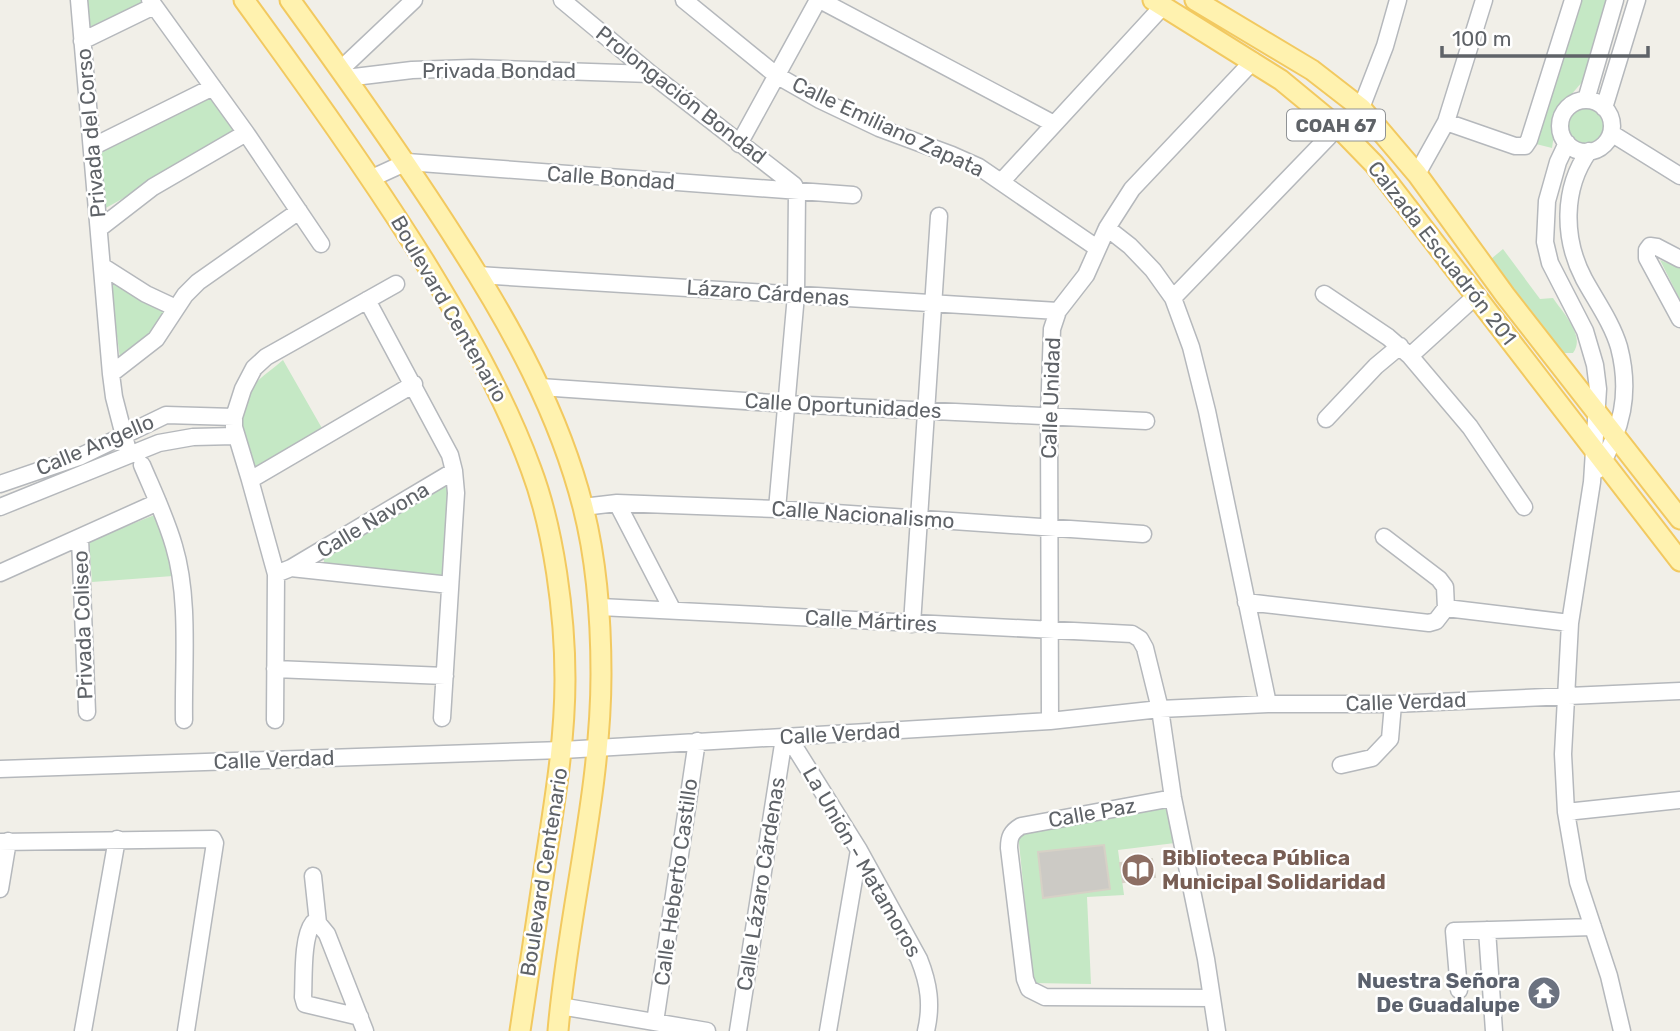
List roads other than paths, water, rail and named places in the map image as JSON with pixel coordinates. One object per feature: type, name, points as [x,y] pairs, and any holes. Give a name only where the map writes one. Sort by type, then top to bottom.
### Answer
[{"type":"main road","name":"Boulevard Centenario","points":[[244,0],[372,178],[443,291],[508,411],[532,471],[549,532],[561,610],[565,678],[562,750],[520,1031]]},
{"type":"main road","name":"Boulevard Centenario","points":[[290,0],[407,162],[511,331],[540,387],[566,453],[583,507],[600,607],[601,677],[596,748],[558,1031]]},
{"type":"main road","name":"Calzada Escuadrón 201","points":[[1195,0],[1312,70],[1361,108],[1417,174],[1505,295],[1680,519]]},
{"type":"main road","name":"Calzada Escuadrón 201","points":[[1158,3],[1303,96],[1374,164],[1680,561]]},
{"type":"main road","points":[[1482,301],[1505,295]]},
{"type":"street","name":"Privada del Corso","points":[[79,0],[111,374],[124,436],[136,460]]},
{"type":"street","points":[[343,74],[414,0]]},
{"type":"street","name":"Prolongación Bondad","points":[[562,0],[739,144],[791,181],[797,192]]},
{"type":"street","name":"Calle Emiliano Zapata","points":[[684,0],[776,75],[879,128],[952,155],[1002,181],[1097,248]]},
{"type":"street","points":[[739,144],[819,0],[1054,124]]},
{"type":"street","points":[[1361,108],[1385,46],[1398,0]]},
{"type":"street","points":[[1417,174],[1447,122],[1484,0]]},
{"type":"street","points":[[1447,122],[1515,146],[1525,146],[1573,0]]},
{"type":"street","points":[[1586,100],[1615,0]]},
{"type":"street","points":[[1604,108],[1637,0]]},
{"type":"street","points":[[82,41],[152,3],[246,133],[321,244]]},
{"type":"street","points":[[1002,181],[1158,3]]},
{"type":"street","name":"Calle Unidad","points":[[1050,721],[1049,416],[1052,329],[1058,311],[1086,275],[1107,228],[1132,189],[1252,61]]},
{"type":"street","name":"Privada Bondad","points":[[343,74],[472,68],[651,74]]},
{"type":"street","points":[[92,147],[213,88]]},
{"type":"street","points":[[1589,152],[1577,150],[1567,143],[1560,125],[1568,107],[1586,100],[1604,108],[1610,116],[1611,133],[1602,146],[1589,152],[1580,164],[1571,193],[1569,234],[1575,258],[1611,327],[1622,364],[1623,410],[1616,437],[1599,457]]},
{"type":"street","points":[[1173,298],[1338,127]]},
{"type":"street","points":[[100,228],[153,187],[246,133]]},
{"type":"street","points":[[1611,133],[1680,176]]},
{"type":"street","points":[[1567,143],[1547,201],[1545,242],[1550,263],[1585,331],[1595,365],[1599,457],[1592,482],[1570,623],[1564,696],[1566,812],[1578,882],[1609,976],[1622,1031]]},
{"type":"street","name":"Calle Bondad","points":[[372,178],[407,162],[853,195]]},
{"type":"street","points":[[777,509],[796,295],[797,192]]},
{"type":"street","points":[[111,374],[156,339],[176,308],[198,282],[299,211]]},
{"type":"street","points":[[912,624],[939,216]]},
{"type":"street","points":[[1107,228],[1130,246],[1153,270],[1173,298],[1191,347],[1207,411],[1268,704]]},
{"type":"street","points":[[1680,259],[1657,247],[1650,246],[1647,250],[1647,258],[1680,319]]},
{"type":"street","points":[[1550,263],[1575,258]]},
{"type":"street","points":[[102,266],[146,295],[176,308]]},
{"type":"street","name":"Lázaro Cárdenas","points":[[478,275],[1058,311]]},
{"type":"street","points":[[275,720],[275,669],[283,571],[235,436],[234,417],[243,389],[254,368],[267,357],[396,284]]},
{"type":"street","points":[[1324,295],[1405,351],[1470,427],[1524,507]]},
{"type":"street","name":"Calle Navona","points":[[367,300],[414,384],[450,455],[454,471],[456,493],[442,718]]},
{"type":"street","points":[[1326,419],[1376,366],[1405,351],[1482,301]]},
{"type":"street","points":[[1595,365],[1622,364]]},
{"type":"street","points":[[250,480],[414,384]]},
{"type":"street","name":"Calle Oportunidades","points":[[540,387],[788,404],[1146,421]]},
{"type":"street","name":"Calle Angello","points":[[0,484],[79,457],[166,415],[234,417]]},
{"type":"street","name":"Calle Angello","points":[[0,507],[136,460],[175,440],[235,436]]},
{"type":"street","points":[[136,460],[158,502],[175,547],[180,582],[184,720]]},
{"type":"street","name":"Calle Navona","points":[[283,571],[454,471]]},
{"type":"street","name":"Privada Coliseo","points":[[0,573],[158,502]]},
{"type":"street","points":[[617,503],[672,609]]},
{"type":"street","name":"Calle Nacionalismo","points":[[583,507],[617,503],[777,509],[1143,534]]},
{"type":"street","points":[[1246,602],[1429,623],[1436,621],[1446,608],[1445,587],[1439,579],[1384,537]]},
{"type":"street","name":"Privada Coliseo","points":[[80,538],[87,712]]},
{"type":"street","name":"Calle Navona","points":[[283,571],[450,585]]},
{"type":"street","name":"Calle Mártires","points":[[600,607],[1132,634],[1140,639],[1145,648],[1160,709]]},
{"type":"street","points":[[1446,608],[1570,623]]},
{"type":"street","points":[[275,669],[444,676]]},
{"type":"street","name":"Calle Verdad","points":[[0,769],[562,750],[1050,721],[1160,709],[1268,704],[1393,704],[1680,691]]},
{"type":"street","points":[[1342,765],[1372,758],[1390,739],[1393,704]]},
{"type":"street","points":[[1160,709],[1173,798],[1200,925],[1217,1031]]},
{"type":"street","name":"La Unión - Matamoros","points":[[787,738],[859,850],[919,959],[930,997],[926,1031]]},
{"type":"street","name":"Calle Lázaro Cárdenas","points":[[738,1031],[787,738]]},
{"type":"street","name":"Calle Heberto Castillo","points":[[655,1022],[697,741]]},
{"type":"street","name":"Calle Paz","points":[[1173,798],[1021,826],[1013,831],[1009,848],[1024,979],[1029,989],[1045,997],[1212,998]]},
{"type":"street","points":[[1566,812],[1680,800]]},
{"type":"street","points":[[83,1031],[117,839]]},
{"type":"street","points":[[0,890],[4,841],[213,839],[215,843],[186,1031]]},
{"type":"street","points":[[828,1031],[859,850]]},
{"type":"street","points":[[313,876],[318,923],[327,934],[362,1024]]},
{"type":"street","points":[[318,923],[313,923],[307,939],[303,997],[305,1004],[362,1024]]},
{"type":"street","points":[[1459,990],[1454,931],[1593,927]]},
{"type":"street","points":[[1487,930],[1494,1031]]},
{"type":"street","points":[[560,1006],[707,1031]]},
{"type":"place","name":"Biblioteca Pública Municipal Solidaridad","points":[[1138,870]]},
{"type":"place","name":"Nuestra Señora De Guadalupe","points":[[1544,993]]}]
